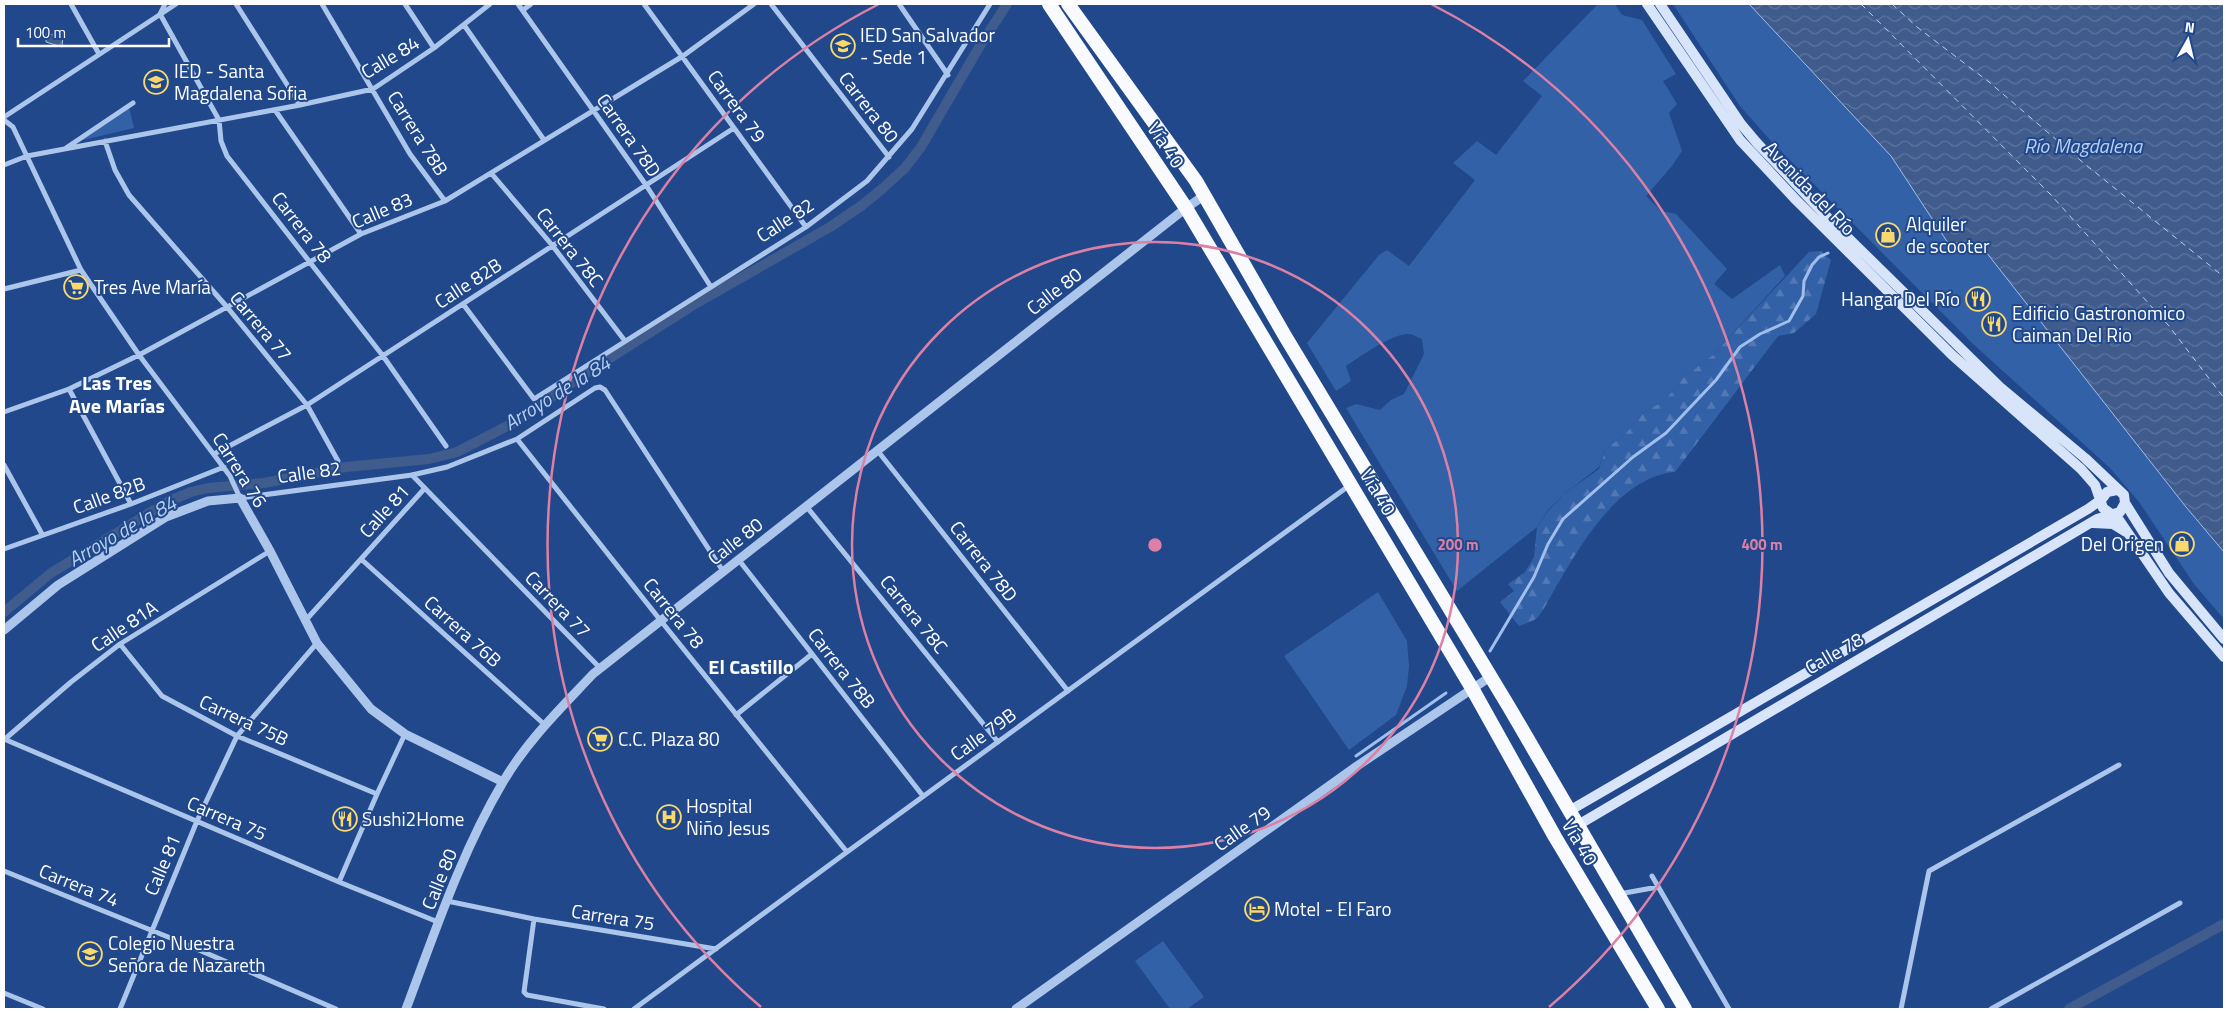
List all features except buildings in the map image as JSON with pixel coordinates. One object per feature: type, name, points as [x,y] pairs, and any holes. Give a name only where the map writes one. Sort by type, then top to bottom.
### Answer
[{"type":"highway","name":"Vía 40","points":[[1049,4],[1186,208],[1473,690],[1555,837],[1658,1009]]},
{"type":"highway","name":"Vía 40","points":[[1068,4],[1205,195],[1290,343],[1448,603],[1578,825],[1624,893],[1685,1009]]},
{"type":"highway","points":[[1274,354],[1290,343]]},
{"type":"highway","points":[[1597,905],[1624,893]]},
{"type":"main road","name":"Avenida del Río","points":[[1647,4],[1740,140],[1809,214],[1952,355],[2088,477],[2095,485],[2102,499]]},
{"type":"main road","name":"Avenida del Río","points":[[1660,4],[1741,124],[1758,143],[1850,240],[2000,387],[2085,458],[2117,490]]},
{"type":"main road","points":[[2088,477],[2092,489],[2092,501],[2088,509]]},
{"type":"main road","points":[[2224,639],[2169,573],[2125,504],[2124,495],[2117,490],[2107,492],[2102,499],[2103,508],[2113,514],[2169,593],[2224,657]]},
{"type":"main road","name":"Calle 78","points":[[1569,810],[2088,509],[2102,499]]},
{"type":"main road","points":[[2113,514],[2124,508],[2125,504]]},
{"type":"main road","name":"Calle 78","points":[[1578,825],[2087,525],[2113,514]]},
{"type":"main road","points":[[2087,525],[2104,522],[2113,524],[2129,534]]},
{"type":"street","points":[[71,4],[100,54]]},
{"type":"street","points":[[160,14],[165,4]]},
{"type":"street","points":[[4,118],[176,4]]},
{"type":"street","points":[[236,4],[300,105]]},
{"type":"street","name":"Carrera 78B","points":[[322,4],[410,154],[445,201]]},
{"type":"street","points":[[405,4],[434,48]]},
{"type":"street","name":"Carrera 78D","points":[[518,4],[646,185],[711,287]]},
{"type":"street","points":[[523,10],[530,4]]},
{"type":"street","name":"Carrera 79","points":[[644,4],[806,227]]},
{"type":"street","name":"Calle 83","points":[[4,412],[69,389],[139,355],[361,234],[445,201],[683,56],[754,4]]},
{"type":"street","name":"Carrera 80","points":[[771,4],[889,157]]},
{"type":"street","points":[[899,4],[948,75]]},
{"type":"street","name":"Calle 82","points":[[463,304],[534,399],[806,227],[867,181],[912,129],[948,75],[990,4]]},
{"type":"street","name":"Calle 84","points":[[4,165],[27,156],[275,110],[373,89],[464,26],[486,5]]},
{"type":"street","name":"Carrera 78","points":[[160,14],[220,120],[220,141],[227,156],[311,261],[383,356],[446,446]]},
{"type":"street","points":[[464,26],[544,140]]},
{"type":"street","points":[[63,149],[133,103]]},
{"type":"street","points":[[275,110],[361,234]]},
{"type":"street","name":"Carrera 76","points":[[4,118],[13,126],[82,270],[139,355],[230,476],[316,643],[371,709],[405,734],[503,782]]},
{"type":"street","name":"Calle 82B","points":[[214,454],[307,404],[734,128]]},
{"type":"street","name":"Carrera 77","points":[[105,142],[115,170],[129,195],[227,307],[307,404],[338,461]]},
{"type":"street","name":"Carrera 78C","points":[[490,173],[552,245],[625,341]]},
{"type":"street","name":"Calle 80","points":[[406,1009],[465,855],[503,782],[544,725],[600,668],[1205,195]]},
{"type":"street","points":[[4,289],[82,270]]},
{"type":"street","name":"Calle 82","points":[[4,630],[58,585],[166,518],[208,501],[239,495],[412,475],[447,467],[517,439],[595,388],[600,387],[605,390],[723,571]]},
{"type":"street","points":[[69,389],[131,504]]},
{"type":"street","name":"Carrera 78","points":[[517,439],[847,852]]},
{"type":"street","name":"Carrera 78D","points":[[877,450],[1068,691]]},
{"type":"street","points":[[4,465],[42,534]]},
{"type":"street","name":"Calle 82B","points":[[4,549],[131,504],[224,467]]},
{"type":"street","name":"Carrera 77","points":[[412,475],[600,668]]},
{"type":"street","name":"Calle 79B","points":[[634,1009],[1351,484]]},
{"type":"street","name":"Calle 81","points":[[306,621],[425,488]]},
{"type":"street","name":"Carrera 78C","points":[[806,506],[998,742]]},
{"type":"street","name":"Calle 81A","points":[[4,739],[71,682],[120,644],[270,551]]},
{"type":"street","name":"Carrera 76B","points":[[361,559],[544,725]]},
{"type":"street","name":"Carrera 78B","points":[[738,559],[923,796]]},
{"type":"street","name":"Calle 81","points":[[120,1009],[197,821],[237,736],[316,643]]},
{"type":"street","name":"Carrera 75B","points":[[120,644],[162,696],[237,736],[377,794]]},
{"type":"street","points":[[736,715],[812,654]]},
{"type":"street","name":"Calle 79","points":[[1016,1009],[1357,766],[1490,677]]},
{"type":"street","points":[[339,882],[405,734]]},
{"type":"street","name":"Carrera 75","points":[[4,739],[339,882],[438,922]]},
{"type":"street","points":[[1901,1009],[1929,871],[2118,764]]},
{"type":"street","name":"Carrera 74","points":[[4,871],[336,1009]]},
{"type":"street","points":[[1652,876],[1729,1009]]},
{"type":"street","points":[[1624,893],[1658,887]]},
{"type":"street","name":"Carrera 75","points":[[447,901],[534,919],[716,949]]},
{"type":"street","points":[[1991,1009],[2180,903]]},
{"type":"street","points":[[534,919],[523,989],[527,995],[604,1009]]},
{"type":"street","points":[[4,993],[43,1009]]},
{"type":"green space","points":[[1598,4],[1615,4],[1622,15],[1642,20],[1676,74],[1663,81],[1677,104],[1669,113],[1682,151],[1672,166],[1646,196],[1661,211],[1676,214],[1727,269],[1714,284],[1732,299],[1780,265],[1785,276],[1713,355],[1684,377],[1665,400],[1643,413],[1626,433],[1605,450],[1599,467],[1567,492],[1548,510],[1537,527],[1457,591],[1346,408],[1356,404],[1380,410],[1391,400],[1404,394],[1424,354],[1422,339],[1410,334],[1403,334],[1368,351],[1346,366],[1351,381],[1336,391],[1307,343],[1379,255],[1387,250],[1409,266],[1475,180],[1453,163],[1477,141],[1496,155],[1542,96],[1523,81]]},
{"type":"green space","points":[[1673,4],[1749,4],[1891,156],[1908,182],[1979,243],[2186,507],[2224,552],[2224,619],[2194,584],[2139,502],[2110,468],[1972,343],[1770,140],[1740,106]]},
{"type":"green space","points":[[129,107],[134,128],[79,141]]},
{"type":"green space","points":[[1821,251],[1831,260],[1816,314],[1794,333],[1778,336],[1675,472],[1656,476],[1638,485],[1606,513],[1580,547],[1540,615],[1533,621],[1519,626],[1500,602],[1514,591],[1508,584],[1525,572],[1534,557],[1537,527],[1548,511],[1567,492],[1599,469],[1605,450],[1626,433],[1643,413],[1665,400],[1684,377],[1713,355],[1809,252]]},
{"type":"green space","points":[[1378,592],[1407,641],[1409,666],[1407,686],[1396,715],[1349,750],[1284,656]]},
{"type":"green space","points":[[1163,941],[1204,997],[1187,1009],[1170,1009],[1135,961]]},
{"type":"water","name":"Río Magdalena","points":[[1749,4],[2224,4],[2224,552],[2186,507],[1979,243],[1948,243],[1891,156]]},
{"type":"water","points":[[46,34],[63,36],[62,47],[46,42]]},
{"type":"waterway","name":"Arroyo de la 84","points":[[4,612],[51,573],[169,501],[191,492],[208,488],[264,483],[346,467],[429,459],[457,452],[517,421],[585,374],[690,307],[830,227],[882,189],[905,168],[921,147],[981,44],[1007,4]]},
{"type":"waterway","points":[[1490,651],[1534,577],[1548,544],[1563,519],[1633,457],[1666,433],[1716,380],[1740,347],[1760,334],[1789,321],[1803,296],[1804,281],[1812,265],[1819,257],[1828,253]]},
{"type":"waterway","points":[[1356,756],[1446,693]]},
{"type":"waterway","points":[[2069,1009],[2224,924]]},
{"type":"ferry route","points":[[1861,4],[2051,195],[2169,326],[2224,398]]},
{"type":"ferry route","points":[[1892,4],[1917,27],[1989,82],[2080,160],[2224,277]]},
{"type":"place","name":"IED San Salvador - Sede 1","points":[[843,46]]},
{"type":"place","name":"IED - Santa Magdalena Sofia","points":[[156,82]]},
{"type":"place","name":"Alquiler de scooter","points":[[1888,235]]},
{"type":"place","name":"Tres Ave María","points":[[76,287]]},
{"type":"place","name":"Hangar Del Río","points":[[1978,299]]},
{"type":"place","name":"Edificio Gastronomico Caiman Del Rio","points":[[1994,324]]},
{"type":"place","name":"Del Origen","points":[[2182,544]]},
{"type":"place","name":"C.C. Plaza 80","points":[[600,739]]},
{"type":"place","name":"Hospital Niño Jesus","points":[[669,817]]},
{"type":"place","name":"Sushi2Home","points":[[345,819]]},
{"type":"place","name":"Motel - El Faro","points":[[1257,909]]},
{"type":"place","name":"Colegio Nuestra Señora de Nazareth","points":[[90,954]]},
{"type":"district","name":"Las Tres Ave Marías","points":[[117,394]]},
{"type":"district","name":"El Castillo","points":[[751,667]]}]
